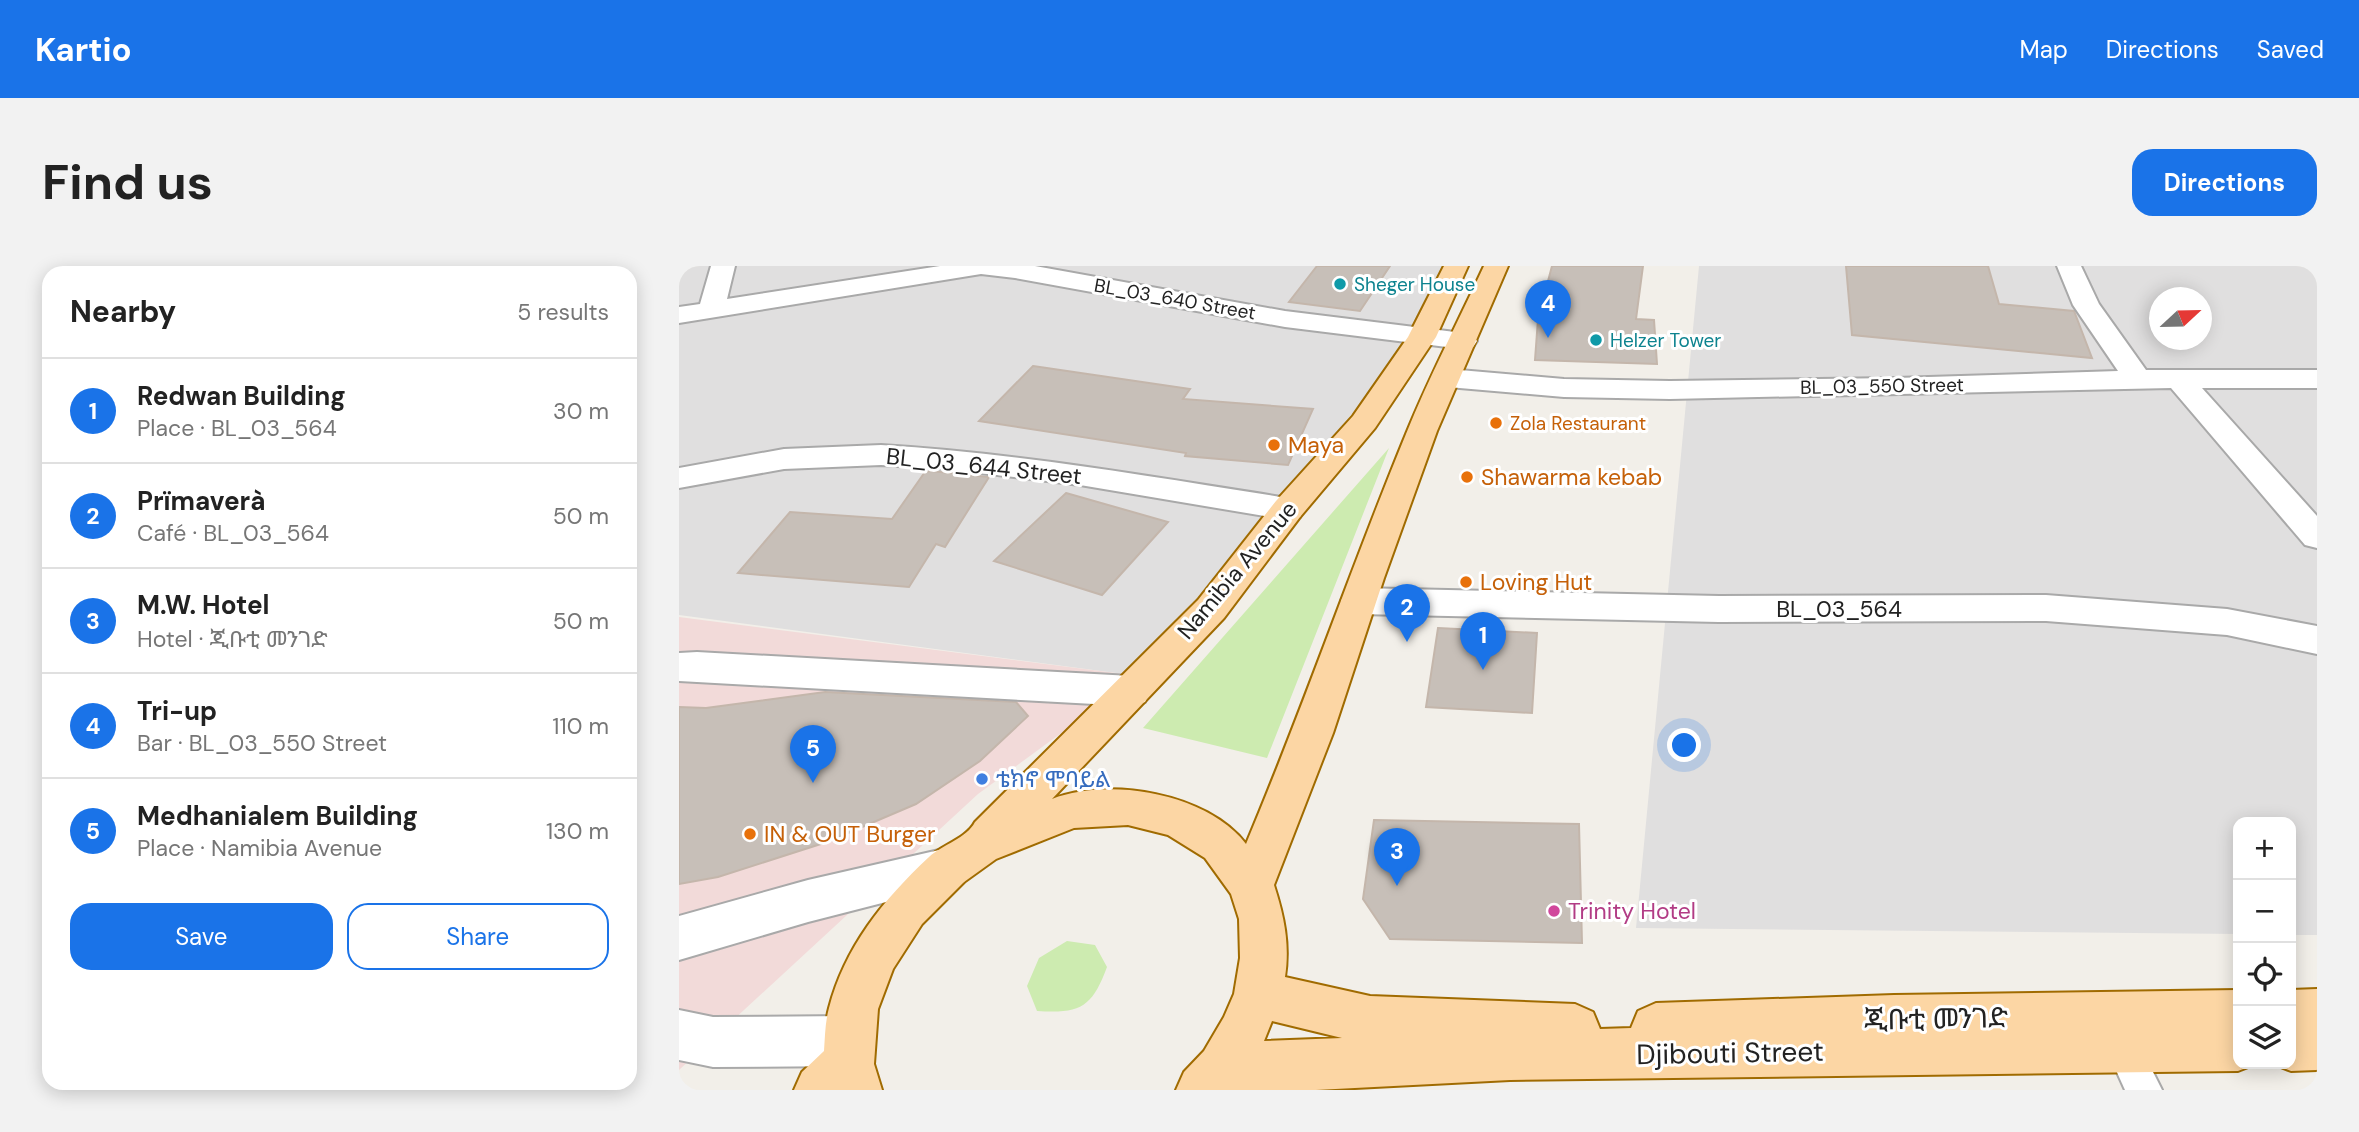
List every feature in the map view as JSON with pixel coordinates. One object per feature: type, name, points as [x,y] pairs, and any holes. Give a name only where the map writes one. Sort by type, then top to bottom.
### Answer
[{"type":"main road","name":"Namibia Avenue","points":[[844,1071],[853,1009],[873,957],[906,909],[964,857],[1211,609],[1288,509],[1364,422],[1422,337],[1457,266]]},
{"type":"main road","points":[[1251,885],[1313,733],[1422,431],[1496,266]]},
{"type":"main road","points":[[964,857],[1072,810],[1128,807],[1179,819],[1221,845],[1251,885],[1262,919],[1264,958],[1258,994],[1243,1034],[1213,1083]]},
{"type":"main road","name":"ጂቡቲ መንገድ","points":[[1258,994],[1370,1020],[1553,1030],[1893,1019],[2233,1014]]},
{"type":"main road","points":[[2296,1014],[2317,1013]]},
{"type":"main road","points":[[2296,1046],[2317,1045]]},
{"type":"main road","name":"Djibouti Street","points":[[1213,1083],[1510,1055],[2134,1069],[2233,1047]]},
{"type":"street","points":[[711,310],[723,266]]},
{"type":"street","name":"BL_03_640 Street","points":[[679,315],[981,266],[1285,318],[1463,341]]},
{"type":"street","points":[[2069,266],[2086,305],[2138,379]]},
{"type":"street","name":"BL_03_550 Street","points":[[1448,377],[1565,388],[1670,390],[1896,387],[2138,379],[2317,379]]},
{"type":"street","points":[[2180,380],[2317,537]]},
{"type":"street","name":"BL_03_644 Street","points":[[679,478],[785,459],[881,455],[948,459],[1080,475],[1288,509]]},
{"type":"street","name":"BL_03_564","points":[[1359,601],[1719,609],[2046,608],[2227,622],[2317,640]]},
{"type":"street","points":[[679,667],[711,666],[1131,691]]},
{"type":"street","points":[[679,938],[964,857]]},
{"type":"street","points":[[679,1035],[844,1071]]},
{"type":"shaded area","points":[[679,266],[1444,266],[1402,352],[1139,676],[679,615]]},
{"type":"shaded area","points":[[1699,266],[2317,266],[2317,935],[2296,935],[2296,817],[2233,817],[2233,934],[1636,928]]},
{"type":"shaded area","points":[[679,617],[1139,676],[978,794],[679,1070]]},
{"type":"green space","points":[[1389,448],[1267,758],[1143,728]]},
{"type":"green space","points":[[1067,941],[1095,945],[1107,967],[1096,991],[1083,1005],[1064,1011],[1037,1011],[1027,986],[1039,958]]},
{"type":"building","name":"Sheger House","points":[[1317,266],[1390,266],[1360,311],[1289,302]]},
{"type":"building","points":[[1552,266],[1643,266],[1636,319],[1654,320],[1657,364],[1535,360],[1538,319]]},
{"type":"building","points":[[1846,266],[1988,266],[1999,304],[2074,311],[2092,358],[1852,335]]},
{"type":"building","points":[[1033,366],[1190,389],[1183,399],[1313,409],[1288,465],[1185,456],[1186,453],[979,421]]},
{"type":"building","points":[[925,472],[989,477],[945,547],[936,544],[909,587],[738,573],[790,512],[892,519]]},
{"type":"building","points":[[1066,493],[1168,522],[1102,595],[994,561]]},
{"type":"building","points":[[1438,628],[1537,633],[1532,713],[1426,707]]},
{"type":"building","points":[[825,692],[1016,702],[1028,716],[980,761],[916,804],[827,842],[718,877],[679,884],[679,707],[706,708]]},
{"type":"building","points":[[1374,820],[1579,824],[1582,943],[1390,939],[1363,899]]},
{"type":"place","name":"Sheger House","points":[[1340,284]]},
{"type":"place","name":"Tri-up","points":[[1548,338]]},
{"type":"place","name":"Helzer Tower","points":[[1596,340]]},
{"type":"place","name":"Zola Restaurant","points":[[1496,423]]},
{"type":"place","name":"Maya","points":[[1274,445]]},
{"type":"place","name":"Shawarma kebab","points":[[1467,477]]},
{"type":"place","name":"Loving Hut","points":[[1466,582]]},
{"type":"place","name":"Prïmaverà","points":[[1407,642]]},
{"type":"place","name":"Redwan Building","points":[[1483,670]]},
{"type":"place","name":"ቴክኖ ሞባይል","points":[[982,779]]},
{"type":"place","name":"Medhanialem Building","points":[[813,783]]},
{"type":"place","name":"IN & OUT Burger","points":[[750,834]]},
{"type":"place","name":"M.W. Hotel","points":[[1397,886]]},
{"type":"place","name":"Trinity Hotel","points":[[1554,911]]}]
